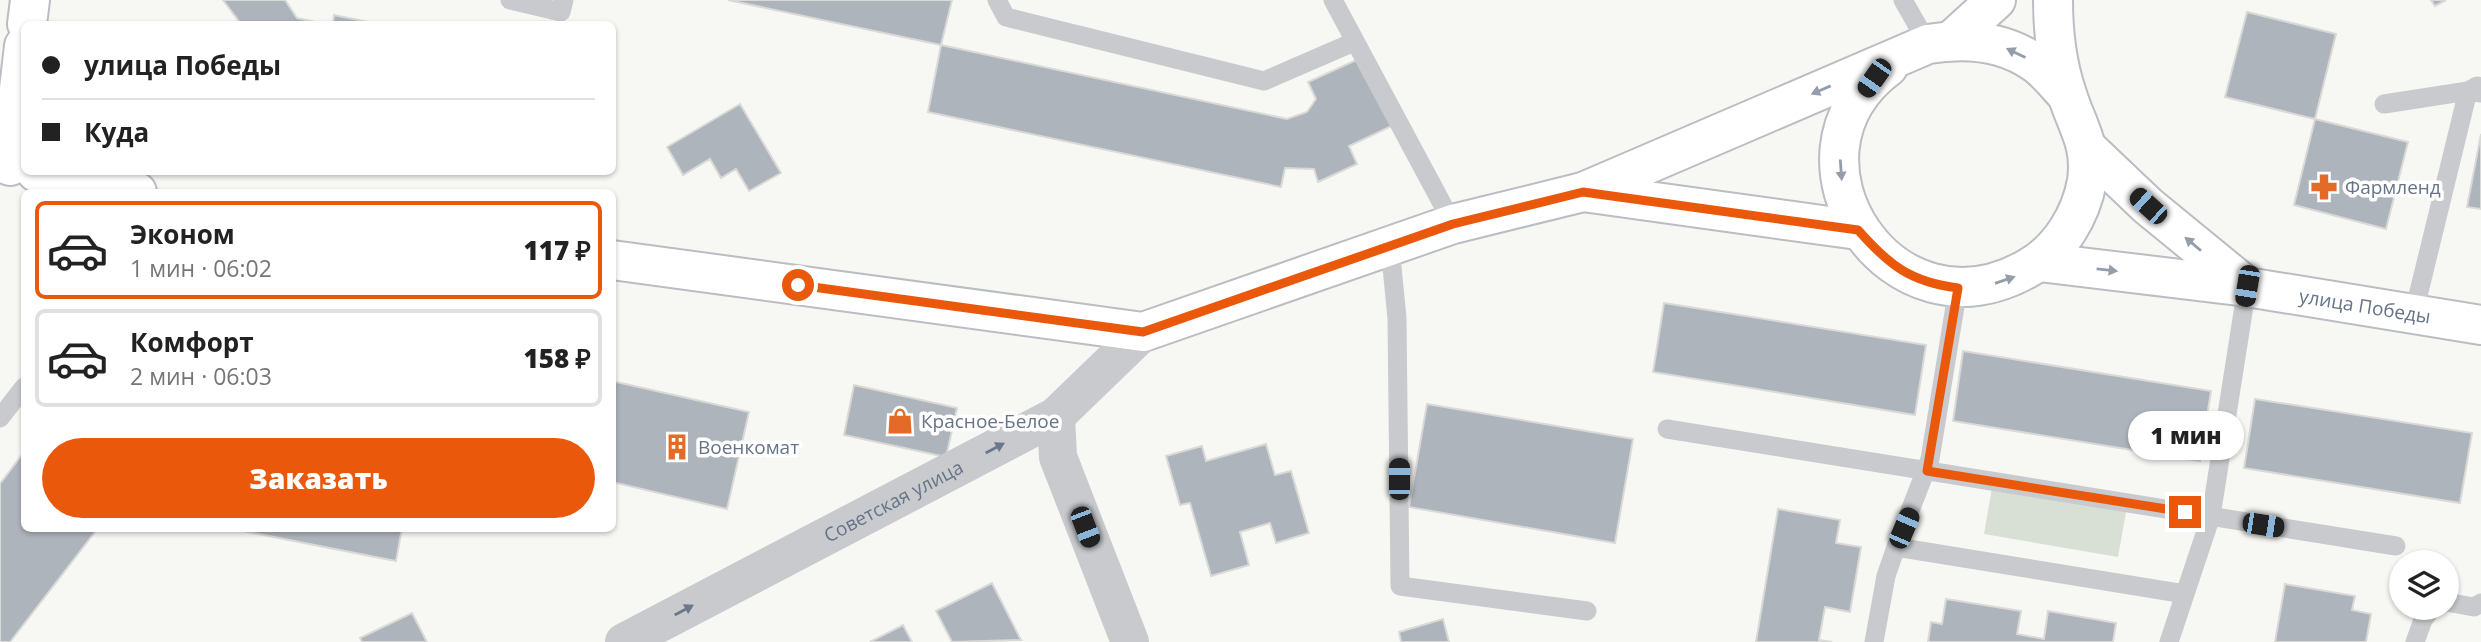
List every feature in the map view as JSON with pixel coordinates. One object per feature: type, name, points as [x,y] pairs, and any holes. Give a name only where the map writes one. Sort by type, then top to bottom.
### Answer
[{"type":"street","points":[[27,21],[30,0]]},
{"type":"street","points":[[1996,0],[1929,46],[1874,78],[1851,111],[1840,150],[1842,192],[1858,230],[1884,260],[1919,279],[1958,288],[1987,286],[2014,277],[2039,262],[2062,240],[2078,212],[2087,181],[2087,148],[2080,121],[2067,95],[2053,29],[2053,0]]},
{"type":"street","points":[[616,261],[1143,332],[1453,224],[1583,192],[1929,46],[1996,44],[2036,63],[2067,95]]},
{"type":"street","points":[[14,172],[21,84]]},
{"type":"street","points":[[2087,148],[2148,206],[2247,286]]},
{"type":"street","points":[[32,175],[119,189]]},
{"type":"street","points":[[1583,192],[1858,230]]},
{"type":"street","name":"улица Победы","points":[[2039,262],[2247,286],[2414,312],[2481,326]]},
{"type":"street","name":"Советская улица","points":[[624,642],[1056,416],[1143,332]]},
{"type":"street","points":[[1056,416],[1058,457],[1130,642]]},
{"type":"lane","points":[[510,0],[561,12],[564,0]]},
{"type":"lane","points":[[997,0],[1006,17],[1265,81],[1354,42]]},
{"type":"lane","points":[[1333,0],[1453,224]]},
{"type":"lane","points":[[1903,0],[1929,46]]},
{"type":"lane","points":[[2384,104],[2477,89],[2414,312]]},
{"type":"lane","points":[[1390,247],[1397,318],[1400,586],[1587,611]]},
{"type":"lane","points":[[2169,642],[2211,516],[2247,286]]},
{"type":"lane","points":[[1874,642],[1886,576],[1927,471],[1958,288]]},
{"type":"lane","points":[[0,418],[21,391]]},
{"type":"lane","points":[[1667,429],[2396,546]]},
{"type":"lane","points":[[1896,547],[2185,594]]},
{"type":"lane","points":[[2459,604],[2474,607],[2481,603]]},
{"type":"lane","points":[[2415,642],[2423,620]]},
{"type":"shaded area","points":[[1992,488],[2126,512],[2118,557],[1984,534]]},
{"type":"building","points":[[223,0],[285,0],[297,18],[310,21],[239,21]]},
{"type":"building","points":[[728,0],[952,0],[941,45]]},
{"type":"building","points":[[2431,0],[2446,0],[2435,6]]},
{"type":"building","points":[[2247,12],[2336,34],[2315,119],[2225,97]]},
{"type":"building","points":[[334,15],[363,21],[333,21]]},
{"type":"building","points":[[941,45],[1287,119],[1307,112],[1316,99],[1308,82],[1363,57],[1398,123],[1349,146],[1357,164],[1318,182],[1314,169],[1285,168],[1281,187],[928,112]]},
{"type":"building","points":[[740,104],[781,173],[749,191],[736,169],[721,178],[710,159],[683,175],[667,147]]},
{"type":"building","points":[[2315,119],[2408,142],[2386,229],[2294,205]]},
{"type":"building","points":[[2481,134],[2481,209],[2467,207]]},
{"type":"building","points":[[1664,303],[1926,345],[1915,415],[1653,372]]},
{"type":"building","points":[[1963,351],[2211,391],[2200,461],[1953,421]]},
{"type":"building","name":"Военкомат","points":[[616,382],[749,412],[727,509],[616,483]]},
{"type":"building","name":"Красное-Белое","points":[[854,385],[957,408],[946,457],[844,435]]},
{"type":"building","points":[[2255,399],[2472,433],[2460,503],[2244,468]]},
{"type":"building","points":[[1427,404],[1633,439],[1615,543],[1409,507]]},
{"type":"building","points":[[1266,444],[1275,475],[1291,471],[1309,533],[1276,543],[1270,523],[1240,532],[1249,565],[1211,576],[1190,503],[1180,505],[1166,456],[1202,446],[1206,461]]},
{"type":"building","points":[[21,456],[21,532],[95,532],[10,642],[0,642],[0,484]]},
{"type":"building","points":[[1778,509],[1840,520],[1836,543],[1861,547],[1850,612],[1825,607],[1819,640],[1832,642],[1756,642]]},
{"type":"building","points":[[248,532],[401,532],[396,561]]},
{"type":"building","points":[[992,583],[1021,640],[952,642],[936,611]]},
{"type":"building","points":[[2285,584],[2355,596],[2352,610],[2371,614],[2366,642],[2275,642]]},
{"type":"building","points":[[1946,599],[2021,611],[2017,634],[2044,639],[2048,611],[2116,623],[2113,642],[1928,642],[1931,622],[1942,624]]},
{"type":"building","points":[[412,613],[427,642],[362,642],[360,638]]},
{"type":"building","points":[[1443,619],[1449,642],[1401,642],[1399,632]]},
{"type":"building","points":[[903,625],[912,642],[870,642]]},
{"type":"place","name":"Фармленд","points":[[2324,187]]},
{"type":"place","name":"Красное-Белое","points":[[900,421]]},
{"type":"place","name":"Военкомат","points":[[677,447]]},
{"type":"route","points":[[798,285],[1143,332],[1453,224],[1583,192],[1858,230],[1884,260],[1919,279],[1958,288],[1927,471],[2185,512]]}]
